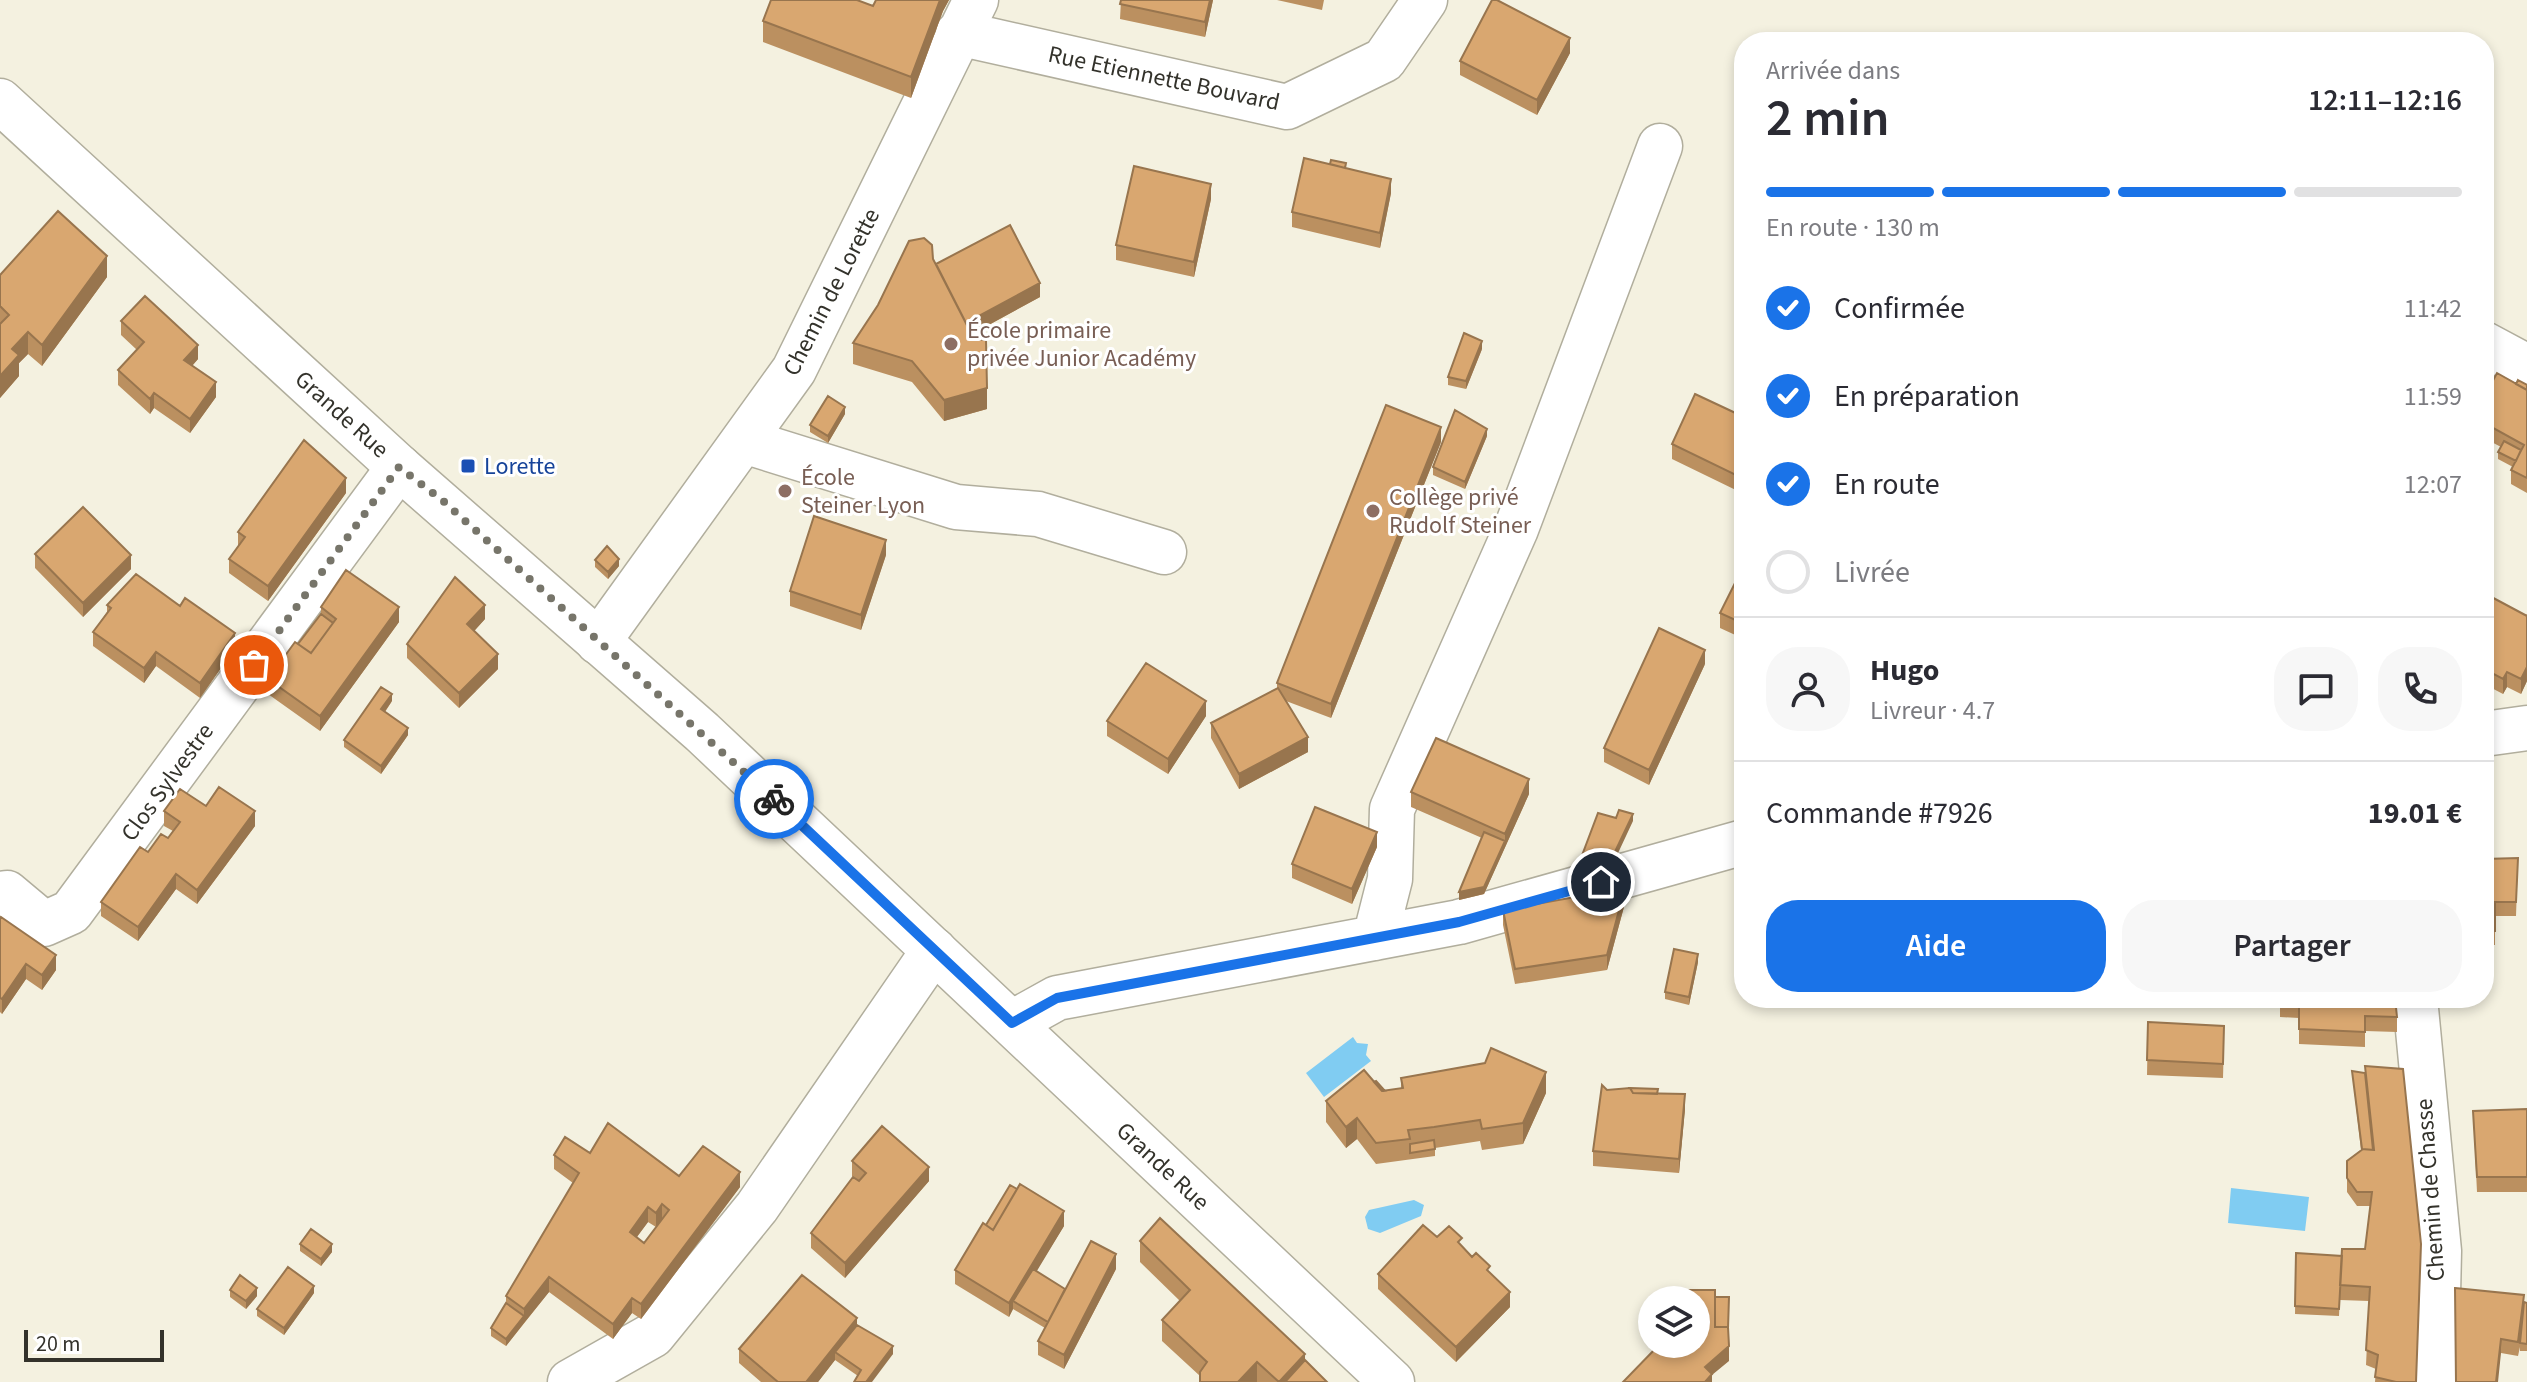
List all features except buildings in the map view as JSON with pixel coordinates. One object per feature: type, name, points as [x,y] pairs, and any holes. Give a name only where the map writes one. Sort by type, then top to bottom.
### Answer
[{"type":"street","name":"Rue Etiennette Bouvard","points":[[967,16],[1287,107],[1384,60],[1425,0]]},
{"type":"street","name":"Chemin de Lorette","points":[[598,642],[794,370],[967,16]]},
{"type":"street","name":"Grande Rue","points":[[0,101],[399,467],[702,732],[1392,1382]]},
{"type":"street","points":[[1375,938],[1390,879],[1392,809],[1516,529],[1660,146]]},
{"type":"street","points":[[2494,349],[2527,367]]},
{"type":"street","points":[[744,441],[956,507],[1038,514],[1164,552]]},
{"type":"street","name":"Clos Sylvestre","points":[[0,894],[7,893],[44,924],[71,912],[399,467]]},
{"type":"street","points":[[2494,733],[2527,728]]},
{"type":"street","points":[[1012,1023],[1057,998],[1459,922],[1734,845]]},
{"type":"street","points":[[570,1382],[653,1335],[757,1207],[934,950]]},
{"type":"street","name":"Chemin de Chasse","points":[[2416,1008],[2439,1251],[2436,1382]]},
{"type":"water","points":[[1353,1037],[1357,1043],[1368,1044],[1366,1055],[1371,1061],[1324,1097],[1306,1073]]},
{"type":"water","points":[[2231,1188],[2309,1197],[2305,1231],[2228,1223]]},
{"type":"water","points":[[1414,1200],[1424,1205],[1421,1216],[1380,1233],[1368,1229],[1365,1217],[1369,1210]]},
{"type":"way so far","points":[[254,665],[399,467],[442,500],[774,799]]},
{"type":"place","name":"École primaire privée Junior Académy","points":[[951,344]]},
{"type":"place","name":"Lorette","points":[[468,466]]},
{"type":"place","name":"École Steiner Lyon","points":[[785,491]]},
{"type":"place","name":"Collège privé Rudolf Steiner","points":[[1373,511]]},
{"type":"route","points":[[774,799],[1012,1023],[1057,998],[1459,922],[1601,882]]}]
